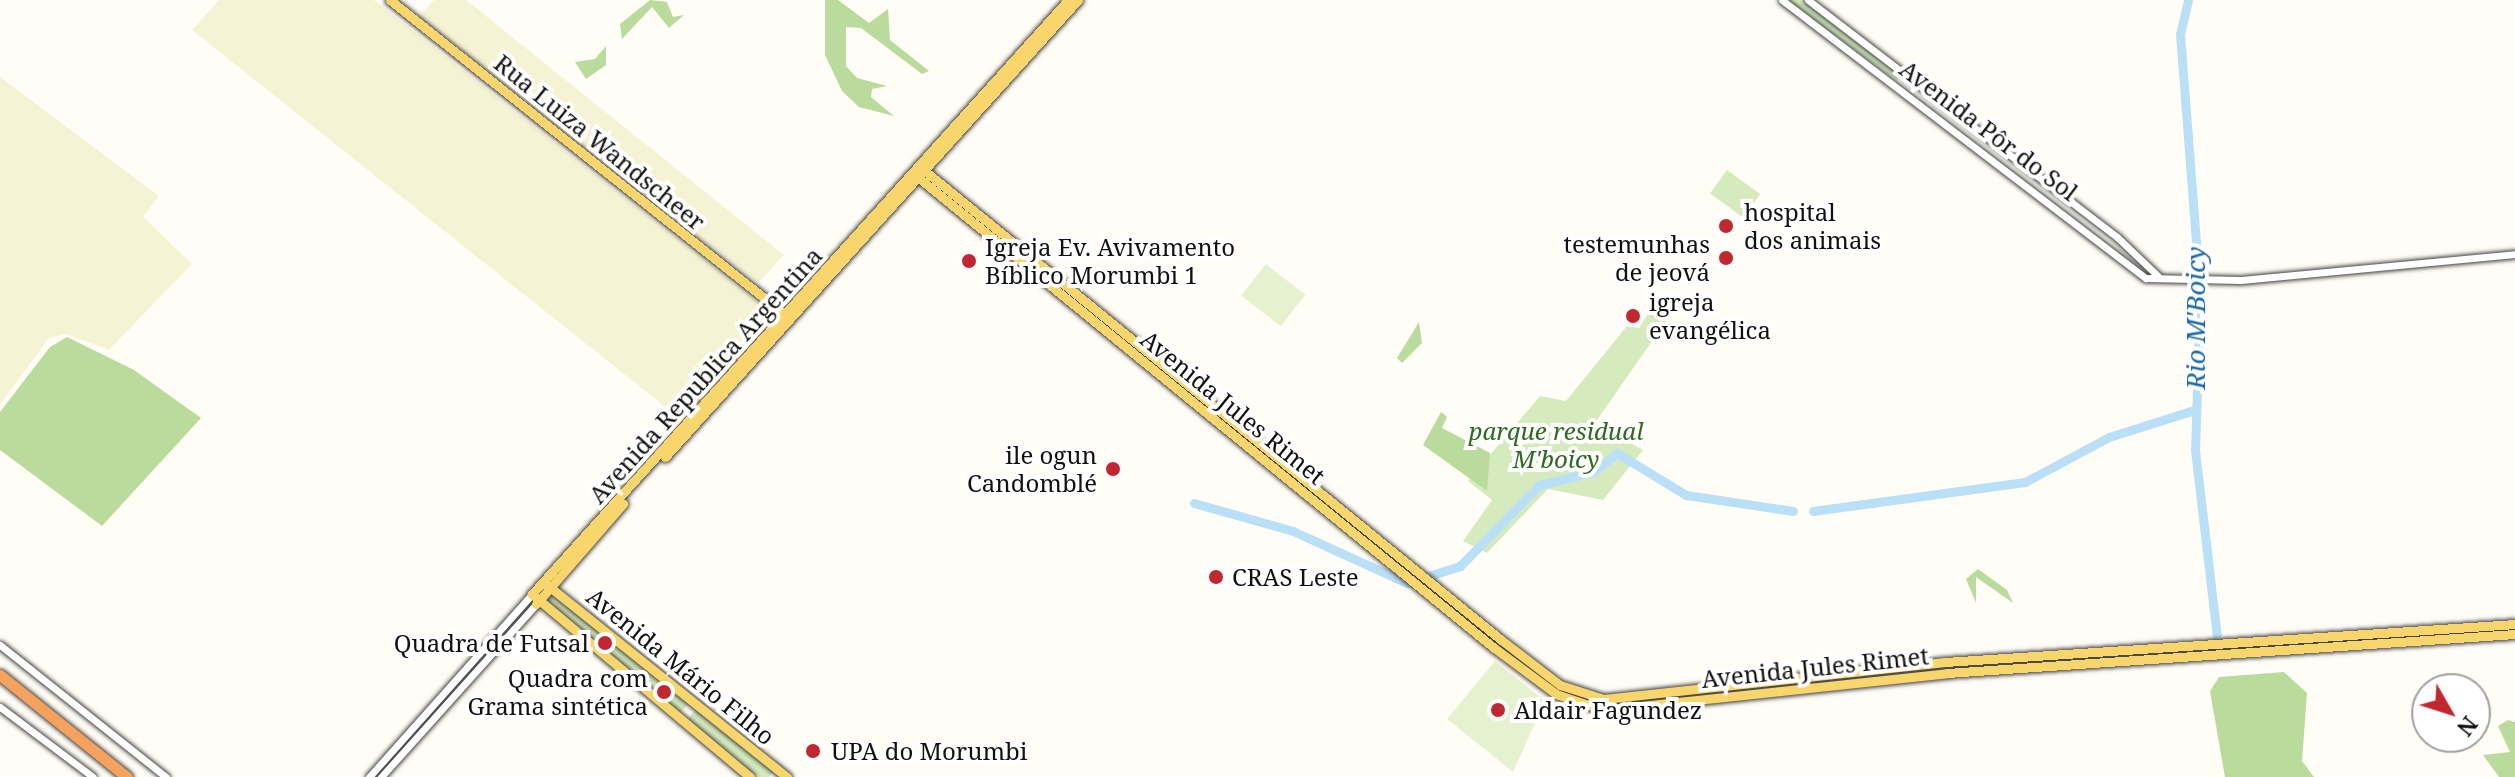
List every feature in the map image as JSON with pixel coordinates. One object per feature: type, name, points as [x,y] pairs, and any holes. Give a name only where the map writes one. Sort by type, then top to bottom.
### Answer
[{"type":"highway","points":[[0,675],[127,777]]},
{"type":"main road","name":"Rua Luiza Wandscheer","points":[[390,0],[788,318]]},
{"type":"main road","name":"Avenida Republica Argentina","points":[[534,599],[919,172],[1068,0]]},
{"type":"main road","name":"Avenida Republica Argentina","points":[[919,172],[994,95],[1078,0]]},
{"type":"main road","points":[[994,95],[997,80]]},
{"type":"main road","name":"Avenida Jules Rimet","points":[[919,172],[1500,639],[1560,685],[1604,699],[1945,662],[2515,624]]},
{"type":"main road","name":"Avenida Jules Rimet","points":[[919,172],[1493,647],[1556,694],[1603,710],[1947,673],[2515,634]]},
{"type":"main road","name":"Avenida Mário Filho","points":[[546,585],[787,777]]},
{"type":"main road","name":"Avenida Mário Filho","points":[[534,599],[750,777]]},
{"type":"street","name":"Avenida Pôr do Sol","points":[[1782,0],[2118,253],[2135,274]]},
{"type":"street","name":"Avenida Pôr do Sol","points":[[1808,0],[2127,245],[2141,263],[2173,282]]},
{"type":"street","points":[[2118,253],[2127,245]]},
{"type":"street","points":[[2141,263],[2135,274],[2173,282],[2204,282],[2515,254]]},
{"type":"street","name":"Avenida Republica Argentina","points":[[369,777],[534,599]]},
{"type":"street","name":"Avenida Republica Argentina","points":[[381,777],[534,599]]},
{"type":"street","points":[[0,645],[166,777]]},
{"type":"street","points":[[0,707],[93,777]]},
{"type":"shaded area","points":[[219,0],[374,0],[776,317],[683,421],[192,30]]},
{"type":"shaded area","points":[[434,0],[466,0],[784,255],[758,283],[419,16]]},
{"type":"shaded area","points":[[0,77],[159,196],[143,217],[192,264],[109,350],[65,334],[49,338],[0,404]]},
{"type":"green space","points":[[650,0],[667,2],[673,17],[684,15],[669,28],[652,7],[622,39],[620,24]]},
{"type":"green space","points":[[825,0],[838,0],[869,23],[888,9],[890,40],[929,71],[922,74],[861,28],[846,27],[846,66],[857,78],[887,86],[872,89],[871,97],[894,116],[859,107],[842,91],[825,55]]},
{"type":"green space","points":[[1788,0],[1805,0],[1900,73],[1897,81]]},
{"type":"green space","points":[[606,46],[606,65],[586,79],[575,62],[595,59]]},
{"type":"green space","points":[[1727,170],[1760,194],[1743,218],[1710,193]]},
{"type":"green space","points":[[1266,264],[1305,295],[1281,326],[1241,296]]},
{"type":"green space","name":"parque residual M'boicy","points":[[1649,312],[1666,321],[1595,423],[1643,450],[1603,500],[1548,489],[1487,553],[1463,541],[1492,500],[1468,481],[1540,396],[1566,401],[1627,326],[1639,328]]},
{"type":"green space","points":[[1419,322],[1422,343],[1402,363],[1397,358]]},
{"type":"green space","points":[[67,337],[134,370],[201,418],[102,526],[0,450],[0,412],[50,347]]},
{"type":"green space","points":[[1441,412],[1447,417],[1442,428],[1490,453],[1487,491],[1423,445]]},
{"type":"green space","points":[[1978,569],[2007,590],[2013,603],[1976,577],[1976,603],[1966,579]]},
{"type":"green space","points":[[553,592],[689,702],[680,714],[544,604]]},
{"type":"green space","name":"Aldair Fagundez","points":[[1495,661],[1545,701],[1513,772],[1447,719]]},
{"type":"green space","points":[[2284,672],[2307,693],[2302,761],[2314,777],[2225,777],[2210,691],[2219,677]]},
{"type":"green space","points":[[696,709],[774,771],[769,777],[758,777],[688,719]]},
{"type":"green space","points":[[2508,720],[2515,722],[2515,777],[2499,777],[2483,755],[2510,752],[2498,726]]},
{"type":"waterway","name":"Rio M'Boicy","points":[[2188,0],[2180,34],[2200,294],[2195,450],[2217,636]]},
{"type":"waterway","points":[[1813,511],[2025,482],[2109,437],[2194,410]]},
{"type":"waterway","points":[[1194,503],[1293,531],[1407,583],[1460,566],[1539,485],[1593,472],[1617,453],[1686,495],[1793,511]]},
{"type":"place","name":"hospital dos animais","points":[[1726,226]]},
{"type":"place","name":"testemunhas de jeová","points":[[1726,258]]},
{"type":"place","name":"Igreja Ev. Avivamento Bíblico Morumbi 1","points":[[969,261]]},
{"type":"place","name":"igreja evangélica","points":[[1633,316]]},
{"type":"place","name":"ile ogun Candomblé","points":[[1113,469]]},
{"type":"place","name":"CRAS Leste","points":[[1216,577]]},
{"type":"place","name":"Quadra de Futsal","points":[[605,643]]},
{"type":"place","name":"Quadra com Grama sintética","points":[[664,692]]},
{"type":"place","name":"Aldair Fagundez","points":[[1498,710]]},
{"type":"place","name":"UPA do Morumbi","points":[[813,751]]}]
